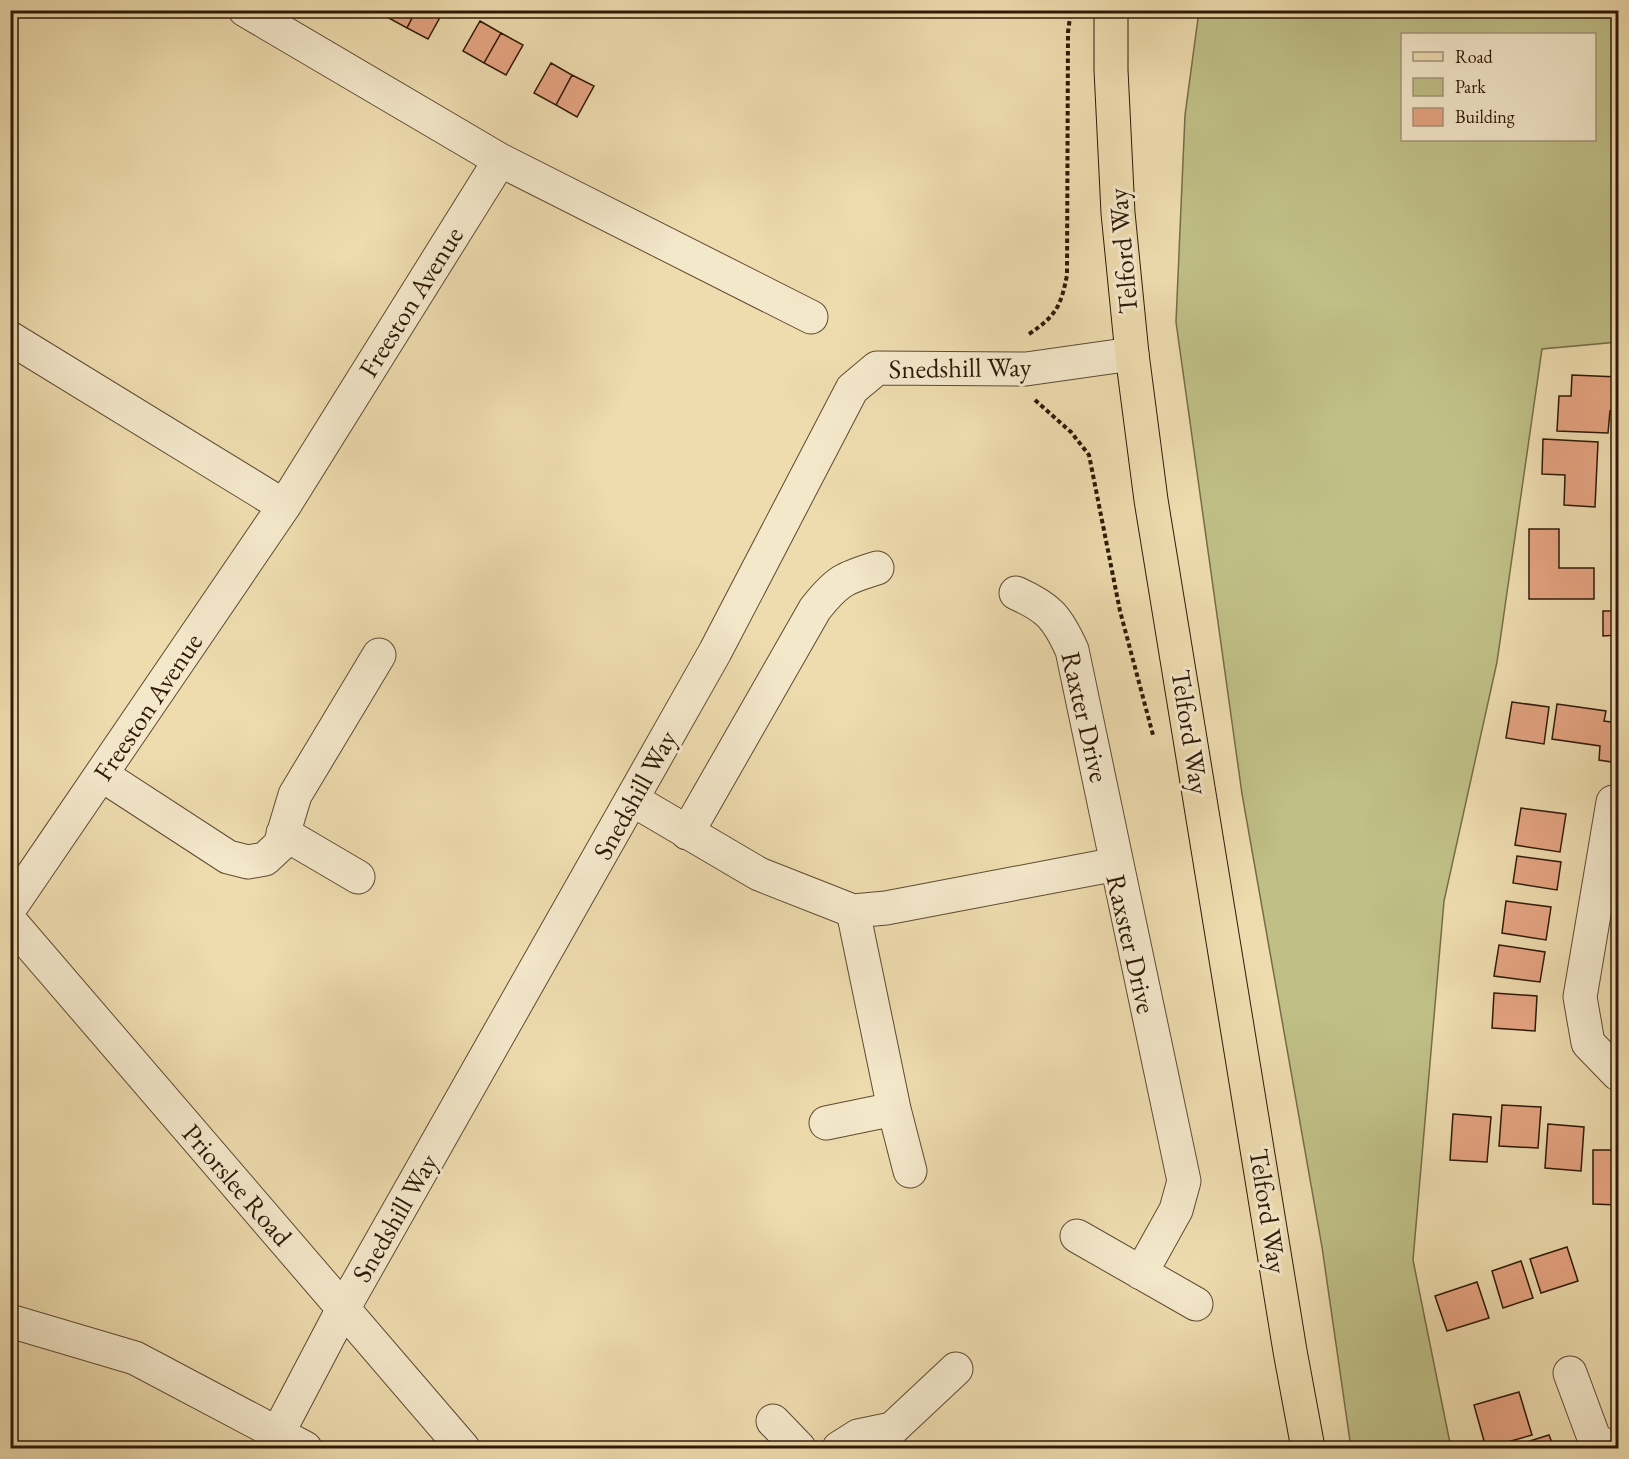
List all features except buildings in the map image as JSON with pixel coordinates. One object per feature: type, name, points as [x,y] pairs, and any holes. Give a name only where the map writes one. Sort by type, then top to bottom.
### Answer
[{"type":"main road","name":"Telford Way","points":[[1111,10],[1111,70],[1118,213],[1132,354],[1151,500],[1288,1340],[1308,1449]]},
{"type":"street","points":[[245,10],[500,160],[811,317]]},
{"type":"street","name":"Freeston Avenue","points":[[10,908],[284,506],[500,160]]},
{"type":"street","points":[[10,338],[284,506]]},
{"type":"street","name":"Snedshill Way","points":[[285,1443],[343,1309],[716,652],[852,389],[877,369],[1026,369],[1132,354]]},
{"type":"street","points":[[687,833],[815,609],[832,588],[847,578],[877,568]]},
{"type":"street","name":"Raxter Drive","points":[[1016,593],[1048,611],[1060,625],[1072,650],[1117,864]]},
{"type":"street","points":[[102,775],[228,857],[248,862],[265,859],[280,845],[295,795],[379,655]]},
{"type":"street","name":"Raxster Drive","points":[[633,800],[759,874],[853,911],[886,908],[1117,864],[1184,1181],[1176,1210],[1141,1273]]},
{"type":"street","points":[[1613,801],[1580,997],[1588,1043],[1618,1074]]},
{"type":"street","points":[[283,833],[358,877]]},
{"type":"street","points":[[853,911],[894,1110],[910,1171]]},
{"type":"street","name":"Priorslee Road","points":[[10,921],[463,1449]]},
{"type":"street","points":[[826,1123],[894,1110]]},
{"type":"street","points":[[1077,1236],[1196,1304]]},
{"type":"street","points":[[10,1321],[135,1358],[285,1443]]},
{"type":"street","points":[[839,1449],[858,1436],[901,1439],[956,1369]]},
{"type":"street","points":[[1570,1373],[1594,1438],[1608,1449]]},
{"type":"street","points":[[773,1421],[799,1449]]},
{"type":"path","points":[[1026,342],[1026,335],[1042,325],[1056,311],[1062,299],[1068,275],[1068,32],[1071,10]]},
{"type":"green space","points":[[1199,11],[1618,11],[1618,342],[1542,349],[1497,662],[1444,901],[1413,1260],[1451,1448],[1351,1448],[1322,1247],[1242,794],[1176,322],[1185,115]]}]
